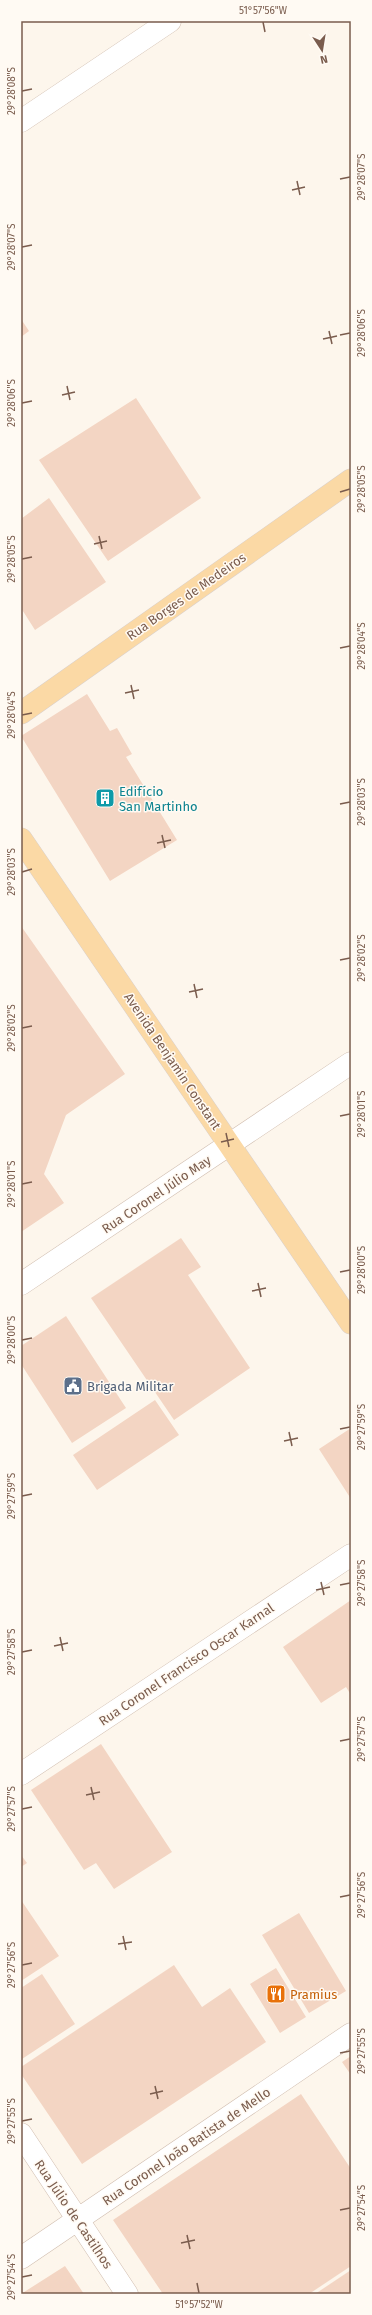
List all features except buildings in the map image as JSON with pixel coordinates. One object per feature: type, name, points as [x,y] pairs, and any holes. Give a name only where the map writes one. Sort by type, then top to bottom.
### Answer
[{"type":"main road","name":"Rua Borges de Medeiros","points":[[21,713],[351,480]]},
{"type":"main road","name":"Avenida Benjamin Constant","points":[[21,839],[351,1323]]},
{"type":"street","points":[[21,121],[170,21]]},
{"type":"street","name":"Rua Coronel Júlio May","points":[[21,1284],[351,1063]]},
{"type":"street","name":"Rua Coronel Francisco Oscar Karnal","points":[[21,1774],[351,1555]]},
{"type":"street","name":"Rua Coronel João Batista de Mello","points":[[21,2258],[78,2221],[351,2034]]},
{"type":"street","name":"Rua Júlio de Castilhos","points":[[21,2134],[127,2294]]},
{"type":"place","name":"Edifício San Martinho","points":[[105,798]]},
{"type":"place","name":"Brigada Militar","points":[[73,1386]]},
{"type":"place","name":"Pramius","points":[[276,1994]]}]
